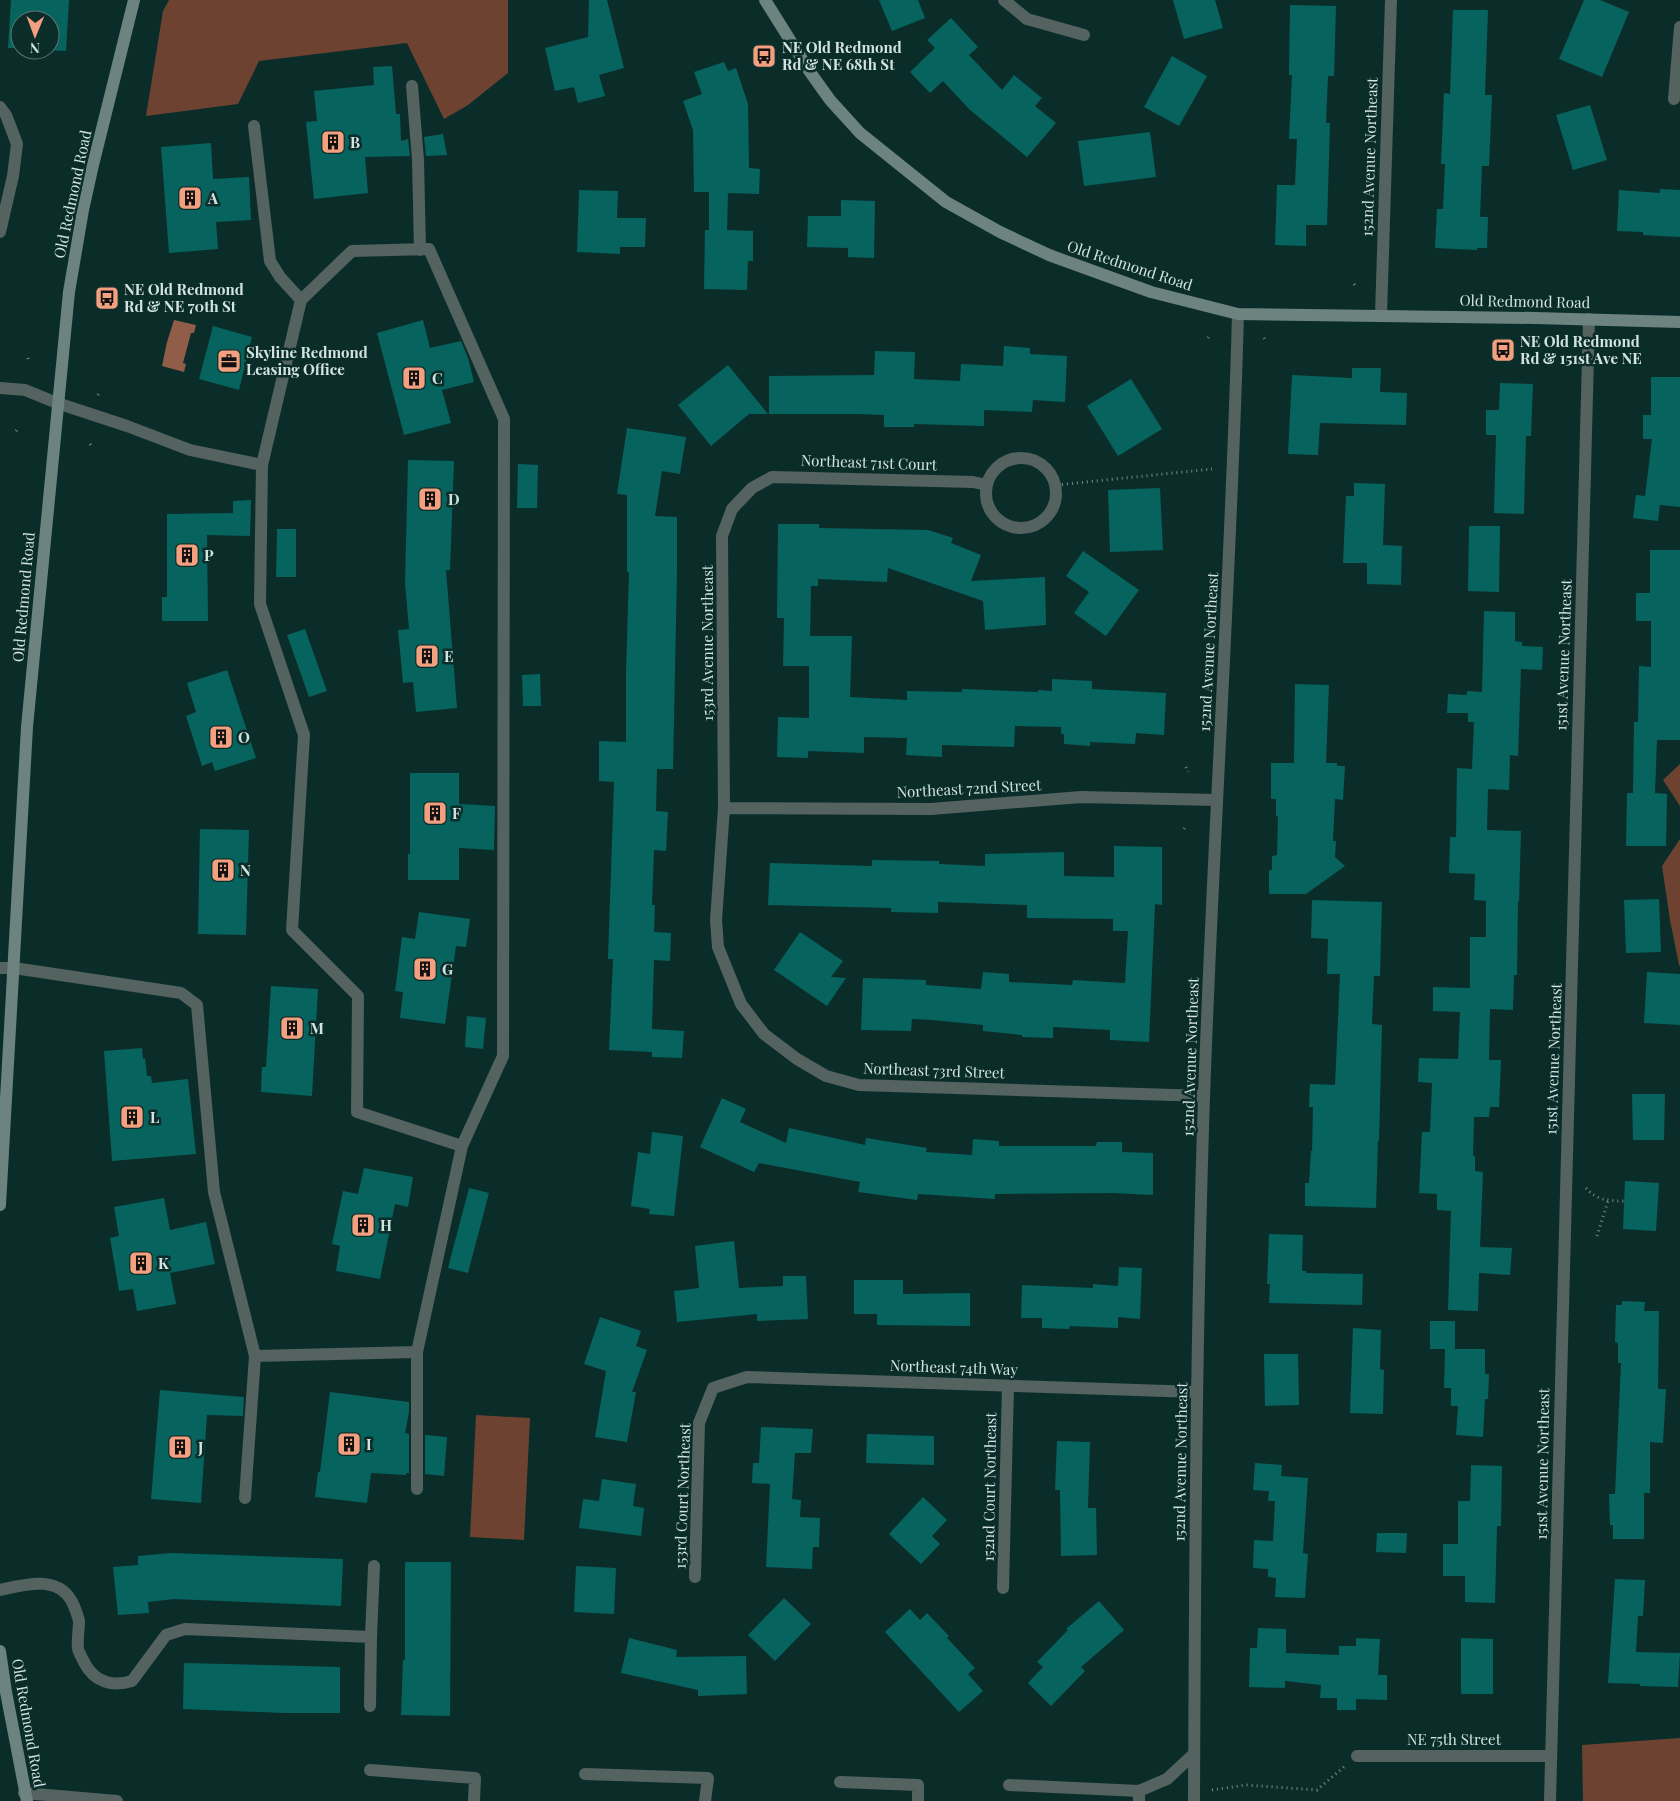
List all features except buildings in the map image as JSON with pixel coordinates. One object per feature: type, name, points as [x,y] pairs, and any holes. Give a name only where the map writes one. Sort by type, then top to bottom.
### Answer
[{"type":"main road","name":"Old Redmond Road","points":[[0,1205],[27,727],[69,292],[83,210],[112,82],[134,0]]},
{"type":"main road","name":"Old Redmond Road","points":[[765,0],[810,72],[830,100],[860,133],[946,202],[1000,232],[1049,255],[1151,292],[1238,314],[1381,315],[1680,322]]},
{"type":"main road","name":"Old Redmond Road","points":[[0,1651],[26,1797]]},
{"type":"street","points":[[1004,0],[1028,19],[1084,35]]},
{"type":"street","name":"152nd Avenue Northeast","points":[[1381,315],[1391,0]]},
{"type":"street","points":[[1674,99],[1680,26]]},
{"type":"street","points":[[412,86],[418,160],[420,250]]},
{"type":"street","points":[[0,106],[6,115],[17,144],[13,176],[0,232]]},
{"type":"street","points":[[254,126],[270,261],[280,277],[301,300]]},
{"type":"street","points":[[417,1488],[417,1352],[462,1146],[503,1056],[504,419],[428,249],[352,251],[301,300],[262,465],[260,604],[304,735],[292,930],[358,996],[357,1112],[462,1146]]},
{"type":"street","name":"152nd Avenue Northeast","points":[[1194,1797],[1196,1392],[1204,1096],[1216,800],[1233,467],[1238,314]]},
{"type":"street","name":"151st Avenue Northeast","points":[[1550,1801],[1589,319]]},
{"type":"street","points":[[0,388],[25,390],[190,450],[262,465]]},
{"type":"street","points":[[1015,458],[1038,461],[1048,469],[1057,485],[1056,501],[1051,512],[1043,521],[1034,526],[1022,528],[1005,524],[992,513],[987,502],[987,485],[994,469],[1004,462],[1015,458]]},
{"type":"street","name":"Northeast 71st Court","points":[[752,488],[772,477],[800,476],[973,482],[987,485]]},
{"type":"street","name":"153rd Avenue Northeast","points":[[724,808],[722,536],[732,509],[752,488]]},
{"type":"street","name":"Northeast 72nd Street","points":[[724,808],[931,809],[1081,797],[1216,800]]},
{"type":"street","name":"Northeast 73rd Street","points":[[724,808],[716,920],[718,947],[742,1004],[764,1034],[797,1059],[826,1076],[859,1085],[1204,1096]]},
{"type":"street","points":[[0,968],[14,968],[181,993],[197,1005],[214,1192],[255,1356],[245,1498]]},
{"type":"street","points":[[255,1356],[417,1352]]},
{"type":"street","name":"Northeast 74th Way","points":[[713,1388],[747,1377],[1196,1392]]},
{"type":"street","name":"152nd Court Northeast","points":[[1003,1588],[1008,1386]]},
{"type":"street","name":"153rd Court Northeast","points":[[695,1578],[699,1423],[713,1388]]},
{"type":"street","points":[[370,1706],[374,1566]]},
{"type":"street","points":[[0,1590],[34,1584],[52,1584],[62,1590],[71,1600],[79,1619],[78,1649],[86,1666],[95,1678],[110,1683],[123,1683],[132,1680],[166,1635],[185,1629],[371,1637]]},
{"type":"street","points":[[1009,1786],[1139,1796],[1167,1779],[1194,1754]]},
{"type":"street","name":"NE 75th Street","points":[[1357,1756],[1551,1756]]},
{"type":"street","points":[[370,1770],[475,1778],[474,1801]]},
{"type":"street","points":[[585,1774],[708,1778],[705,1801]]},
{"type":"street","points":[[840,1782],[918,1785],[918,1801]]},
{"type":"street","points":[[26,1797],[117,1801]]},
{"type":"path","points":[[1354,284],[1357,288]]},
{"type":"path","points":[[16,431],[19,427]]},
{"type":"path","points":[[1057,485],[1212,469]]},
{"type":"path","points":[[1186,767],[1188,772]]},
{"type":"path","points":[[1586,1188],[1597,1197],[1608,1201],[1624,1201]]},
{"type":"path","points":[[1597,1236],[1608,1201]]},
{"type":"path","points":[[1194,1797],[1246,1785],[1317,1790],[1357,1756]]},
{"type":"shaded area","points":[[169,0],[508,0],[508,73],[468,105],[444,119],[407,43],[259,61],[238,104],[146,116],[163,11]]},
{"type":"shaded area","points":[[174,320],[196,325],[194,333],[191,333],[183,363],[186,364],[184,372],[162,366]]},
{"type":"shaded area","points":[[1680,764],[1680,806],[1663,780]]},
{"type":"shaded area","points":[[1680,839],[1680,966],[1670,920],[1662,866]]},
{"type":"shaded area","points":[[476,1415],[530,1418],[524,1540],[470,1537]]},
{"type":"shaded area","points":[[1680,1738],[1680,1801],[1583,1801],[1582,1745]]},
{"type":"place","name":"NE Old Redmond Rd & NE 68th St","points":[[764,56]]},
{"type":"place","name":"B","points":[[333,142]]},
{"type":"place","name":"A","points":[[190,198]]},
{"type":"place","name":"NE Old Redmond Rd & NE 70th St","points":[[107,298]]},
{"type":"place","name":"NE Old Redmond Rd & 151st Ave NE","points":[[1503,350]]},
{"type":"place","name":"Skyline Redmond Leasing Office","points":[[229,361]]},
{"type":"place","name":"C","points":[[414,378]]},
{"type":"place","name":"D","points":[[430,499]]},
{"type":"place","name":"P","points":[[187,555]]},
{"type":"place","name":"E","points":[[427,656]]},
{"type":"place","name":"O","points":[[221,737]]},
{"type":"place","name":"F","points":[[435,813]]},
{"type":"place","name":"N","points":[[223,870]]},
{"type":"place","name":"G","points":[[425,969]]},
{"type":"place","name":"M","points":[[292,1028]]},
{"type":"place","name":"L","points":[[132,1117]]},
{"type":"place","name":"H","points":[[363,1225]]},
{"type":"place","name":"K","points":[[141,1263]]},
{"type":"place","name":"I","points":[[349,1444]]},
{"type":"place","name":"J","points":[[180,1447]]}]
